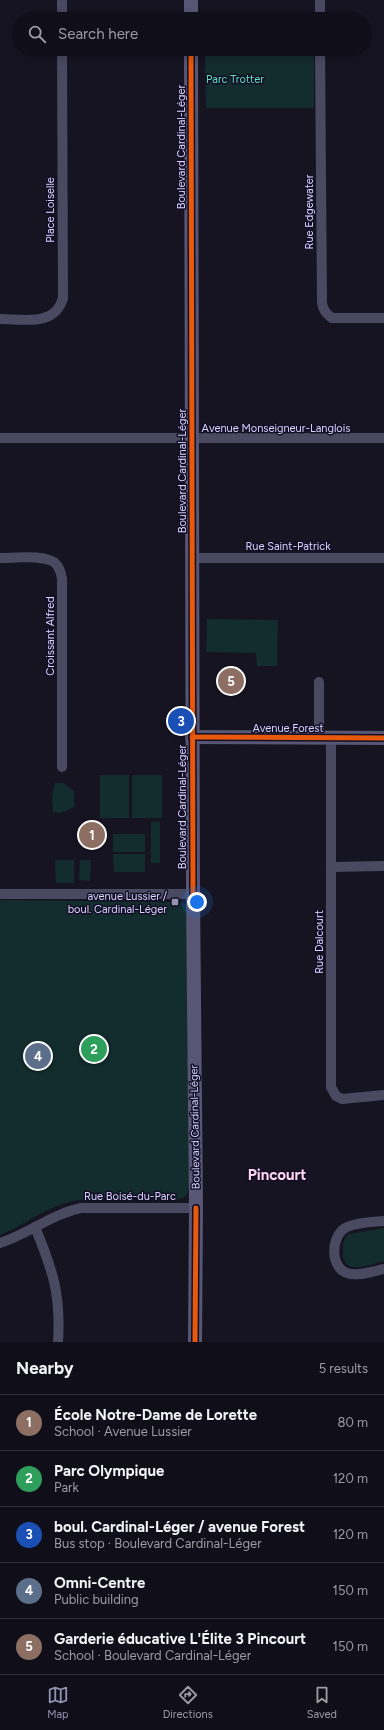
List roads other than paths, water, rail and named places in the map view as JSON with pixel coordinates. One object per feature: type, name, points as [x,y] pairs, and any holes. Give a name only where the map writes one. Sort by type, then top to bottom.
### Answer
[{"type":"street","points":[[62,0],[62,12]]},
{"type":"street","points":[[191,0],[191,12]]},
{"type":"street","points":[[320,0],[320,12]]},
{"type":"street","name":"Place Loiselle","points":[[0,318],[42,319],[56,312],[63,298],[62,56]]},
{"type":"street","name":"Boulevard Cardinal-Léger","points":[[191,56],[192,737],[196,1208],[195,1342]]},
{"type":"street","name":"Rue Edgewater","points":[[320,56],[323,309],[332,318],[384,318]]},
{"type":"street","name":"Avenue Monseigneur-Langlois","points":[[0,438],[384,438]]},
{"type":"street","name":"Croissant Alfred","points":[[0,558],[45,559],[56,564],[61,571],[62,767]]},
{"type":"street","name":"Rue Saint-Patrick","points":[[192,558],[384,558]]},
{"type":"street","name":"Rue Dalcourt","points":[[318,682],[325,738],[331,867],[331,1086],[336,1096],[342,1099],[384,1095]]},
{"type":"street","name":"Avenue Forest","points":[[192,737],[384,738]]},
{"type":"street","points":[[331,867],[384,866]]},
{"type":"street","points":[[0,894],[193,894]]},
{"type":"street","name":"Rue Boisé-du-Parc","points":[[0,1243],[66,1212],[81,1208],[196,1208]]},
{"type":"street","points":[[384,1221],[353,1225],[342,1230],[338,1235],[335,1254],[336,1263],[347,1273],[364,1273],[384,1269]]},
{"type":"street","points":[[35,1227],[53,1272],[59,1305],[58,1342]]},
{"type":"place","name":"Garderie éducative L'Élite 3 Pincourt","points":[[231,681]]},
{"type":"place","name":"boul. Cardinal-Léger / avenue Forest","points":[[181,721]]},
{"type":"place","name":"École Notre-Dame de Lorette","points":[[92,835]]},
{"type":"place","name":"avenue Lussier / boul. Cardinal-Léger","points":[[175,902]]},
{"type":"place","name":"Parc Olympique","points":[[94,1049]]},
{"type":"place","name":"Omni-Centre","points":[[38,1056]]},
{"type":"district","name":"Pincourt","points":[[277,1175]]},
{"type":"park label","name":"Parc Trotter","points":[[235,79]]}]
